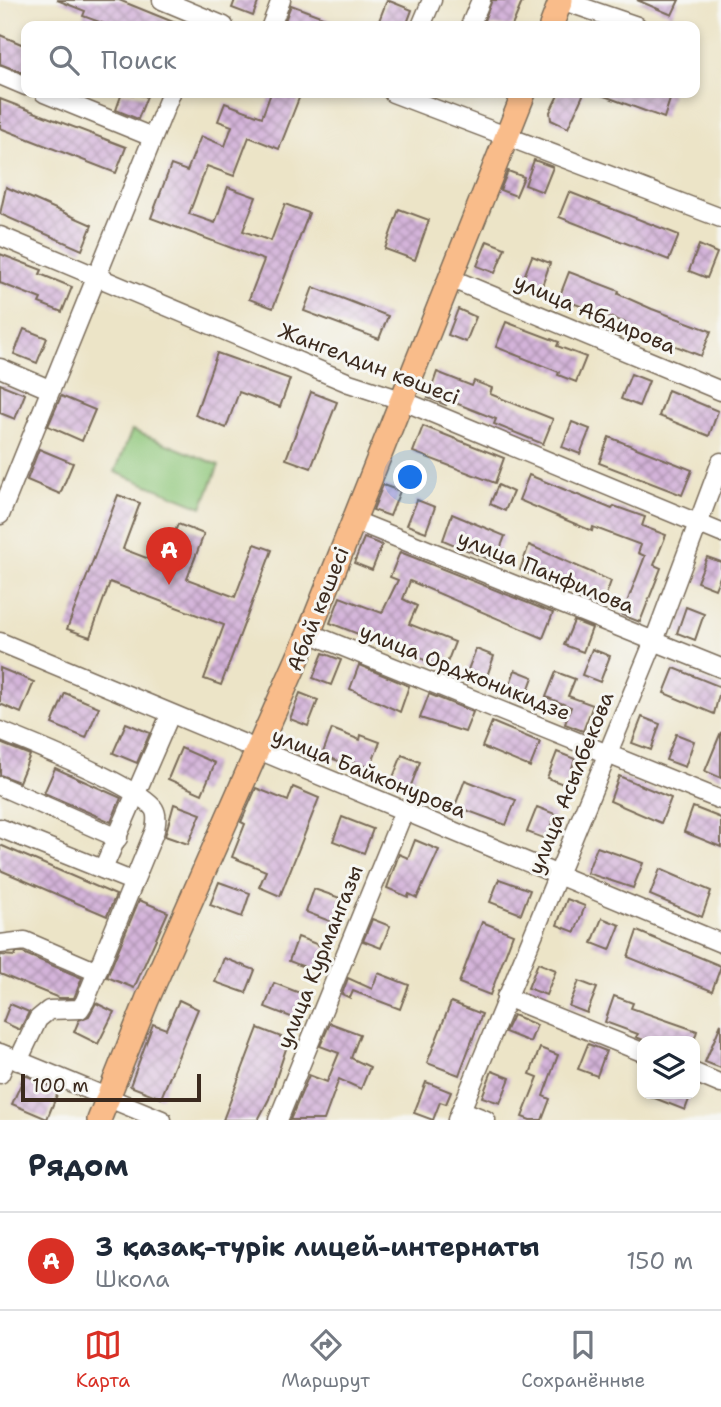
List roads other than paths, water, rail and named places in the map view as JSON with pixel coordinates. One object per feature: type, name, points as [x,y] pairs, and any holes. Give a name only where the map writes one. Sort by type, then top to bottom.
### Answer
[{"type":"main road","points":[[553,21],[561,0]]},
{"type":"main road","name":"Абай көшесі","points":[[103,1109],[147,1000],[309,633],[522,98]]},
{"type":"street","points":[[162,0],[201,21]]},
{"type":"street","points":[[273,21],[281,0]]},
{"type":"street","points":[[423,21],[432,0]]},
{"type":"street","points":[[472,21],[481,0]]},
{"type":"street","points":[[561,0],[623,21]]},
{"type":"street","points":[[0,75],[21,84]]},
{"type":"street","points":[[56,98],[152,137]]},
{"type":"street","points":[[2,506],[169,98]]},
{"type":"street","points":[[406,98],[721,218]]},
{"type":"street","name":"Жангелдин көшесі","points":[[0,236],[349,383],[401,400],[721,533]]},
{"type":"street","name":"улица Абдирова","points":[[452,279],[721,391]]},
{"type":"street","points":[[0,368],[49,389]]},
{"type":"street","name":"улица Асылбекова","points":[[459,1115],[654,640],[721,462]]},
{"type":"street","name":"улица Панфилова","points":[[354,520],[721,668]]},
{"type":"street","name":"улица Орджоникидзе","points":[[309,633],[721,800]]},
{"type":"street","name":"улица Байконурова","points":[[0,642],[258,752],[721,943]]},
{"type":"street","points":[[103,870],[170,715]]},
{"type":"street","points":[[0,731],[75,762],[137,796],[153,807],[157,817],[134,883],[80,1009],[49,1010],[38,1019],[9,1057],[0,1074]]},
{"type":"street","points":[[0,786],[118,838]]},
{"type":"street","name":"улица Курмангазы","points":[[278,1120],[404,811]]},
{"type":"street","points":[[0,828],[134,883]]},
{"type":"street","points":[[0,944],[25,941],[97,972]]},
{"type":"street","points":[[506,997],[637,1050]]},
{"type":"street","points":[[9,1057],[103,1109],[162,1120]]},
{"type":"street","points":[[700,1075],[721,1084]]},
{"type":"street","points":[[459,1115],[486,1120]]},
{"type":"place","name":"3 қазақ-түрік лицей-интернаты","points":[[169,585]]}]
